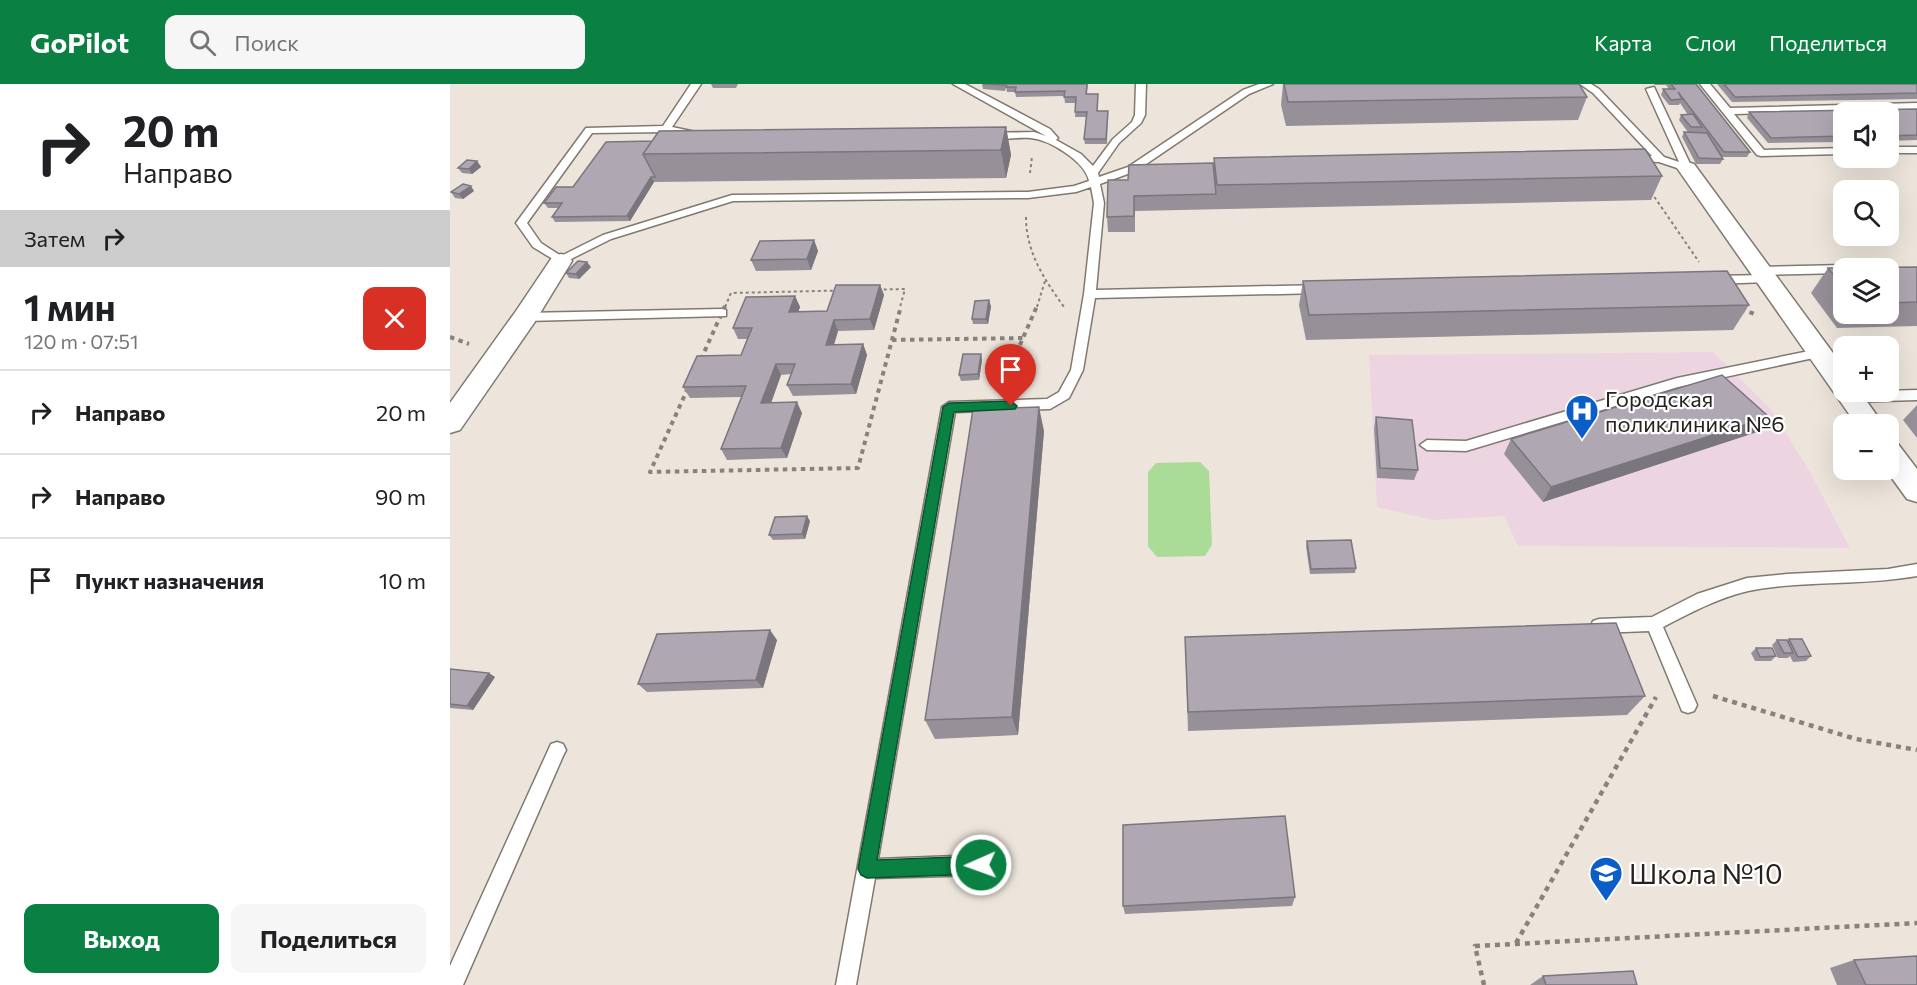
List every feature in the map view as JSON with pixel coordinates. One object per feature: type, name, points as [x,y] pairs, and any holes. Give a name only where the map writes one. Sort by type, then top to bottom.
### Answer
[{"type":"street","points":[[1687,168],[1833,373]]},
{"type":"street","points":[[450,423],[525,317],[561,261]]},
{"type":"street","points":[[1899,466],[1917,491]]},
{"type":"lane","points":[[666,129],[696,84]]},
{"type":"lane","points":[[958,84],[1047,131],[1053,137],[1052,142]]},
{"type":"lane","points":[[1094,178],[1116,141],[1136,123],[1140,115],[1141,84]]},
{"type":"lane","points":[[1132,169],[1246,92],[1268,84]]},
{"type":"lane","points":[[1585,84],[1596,91],[1660,159]]},
{"type":"lane","points":[[1705,84],[1761,153],[1833,151]]},
{"type":"lane","points":[[1651,89],[1687,168]]},
{"type":"lane","points":[[1727,111],[1917,106]]},
{"type":"lane","points":[[699,136],[666,129],[589,130],[521,223],[537,245],[561,261],[607,237],[732,198],[1028,195],[1076,189],[1094,178],[1132,169],[1151,169]]},
{"type":"lane","points":[[846,985],[949,407],[1050,404],[1064,394],[1077,370],[1084,335],[1098,203],[1094,178],[1077,156],[1034,135],[976,136]]},
{"type":"lane","points":[[1899,150],[1917,150]]},
{"type":"lane","points":[[1617,160],[1660,159],[1687,168]]},
{"type":"lane","points":[[1705,280],[1833,270]]},
{"type":"lane","points":[[1090,294],[1329,288]]},
{"type":"lane","points":[[525,317],[722,313]]},
{"type":"lane","points":[[1427,445],[1466,446],[1677,383],[1819,353]]},
{"type":"lane","points":[[1899,394],[1917,395]]},
{"type":"lane","points":[[1583,626],[1654,624],[1703,599],[1747,585],[1787,580],[1888,575],[1917,570]]},
{"type":"lane","points":[[1654,624],[1688,705]]},
{"type":"lane","points":[[452,985],[557,750]]},
{"type":"lane","points":[[867,869],[981,865]]},
{"type":"path","points":[[1034,135],[1025,228],[1027,240],[1045,281],[1084,335]]},
{"type":"path","points":[[1629,159],[1705,280],[1732,305],[1806,334]]},
{"type":"path","points":[[972,407],[989,393],[1012,363],[1038,308],[1045,281]]},
{"type":"path","points":[[905,289],[892,340],[858,468],[650,472],[731,293],[905,289]]},
{"type":"path","points":[[892,340],[1024,338]]},
{"type":"path","points":[[1516,944],[1672,667]]},
{"type":"path","points":[[1681,686],[1856,739],[1917,750]]},
{"type":"path","points":[[1484,985],[1475,946],[1917,922]]},
{"type":"shaded area","name":"Городская поликлиника №6","points":[[1713,352],[1770,408],[1810,472],[1850,548],[1518,546],[1504,516],[1433,520],[1377,507],[1369,355]]},
{"type":"green space","points":[[1200,462],[1209,471],[1212,545],[1205,556],[1157,557],[1148,546],[1148,472],[1156,463]]},
{"type":"building","points":[[1007,84],[1087,84],[1086,94],[1098,94],[1097,111],[1108,111],[1106,139],[1084,139],[1087,112],[1075,112],[1076,97],[1064,97],[1065,91],[1015,92],[1016,87],[1006,87]]},
{"type":"building","points":[[1284,84],[1579,84],[1587,97],[1288,102]]},
{"type":"building","points":[[1671,84],[1696,84],[1750,152],[1724,152],[1678,92],[1682,99],[1671,100],[1663,89],[1675,89]]},
{"type":"building","points":[[1724,84],[1917,84],[1917,93],[1735,97]]},
{"type":"building","points":[[1899,109],[1917,109],[1917,135],[1899,136]]},
{"type":"building","points":[[1833,110],[1833,136],[1771,138],[1749,112]]},
{"type":"building","points":[[1693,114],[1702,127],[1691,127],[1681,115]]},
{"type":"building","points":[[1006,127],[1001,150],[643,154],[659,131]]},
{"type":"building","points":[[1684,132],[1707,133],[1723,159],[1699,158]]},
{"type":"building","points":[[652,141],[643,154],[655,177],[651,177],[627,216],[552,217],[562,203],[544,203],[556,187],[573,187],[606,142]]},
{"type":"building","points":[[1645,149],[1662,176],[1217,185],[1214,158]]},
{"type":"building","points":[[467,160],[477,161],[469,169],[458,168]]},
{"type":"building","points":[[1213,163],[1216,194],[1134,196],[1134,216],[1107,217],[1108,180],[1128,180],[1129,165]]},
{"type":"building","points":[[463,184],[471,186],[459,194],[451,192]]},
{"type":"building","points":[[814,240],[807,259],[751,260],[760,241]]},
{"type":"building","points":[[578,261],[587,262],[576,274],[566,273]]},
{"type":"building","points":[[1899,267],[1917,267],[1917,302],[1899,303]]},
{"type":"building","points":[[1727,271],[1749,305],[1309,315],[1303,281]]},
{"type":"building","points":[[836,285],[880,285],[870,319],[834,320],[826,345],[863,344],[851,384],[787,385],[795,364],[776,364],[761,403],[797,402],[781,448],[721,449],[746,386],[683,387],[697,356],[741,355],[752,328],[733,328],[746,297],[795,296],[789,312],[827,311]]},
{"type":"building","points":[[989,300],[986,319],[972,319],[975,301]]},
{"type":"building","points":[[963,354],[981,354],[978,374],[959,375]]},
{"type":"building","points":[[1722,375],[1769,417],[1551,487],[1511,439]]},
{"type":"building","points":[[1039,407],[1012,717],[925,720],[973,409]]},
{"type":"building","points":[[1376,417],[1412,420],[1418,470],[1380,468]]},
{"type":"building","points":[[807,516],[802,534],[769,535],[775,517]]},
{"type":"building","points":[[1351,540],[1356,568],[1311,569],[1307,541]]},
{"type":"building","points":[[1616,623],[1645,696],[1188,712],[1185,637]]},
{"type":"building","points":[[770,630],[756,680],[638,684],[657,634]]},
{"type":"building","points":[[1789,639],[1802,639],[1811,656],[1798,657]]},
{"type":"building","points":[[1777,640],[1787,640],[1793,653],[1784,653]]},
{"type":"building","points":[[1756,648],[1772,648],[1776,656],[1760,657]]},
{"type":"building","points":[[450,669],[489,673],[467,706],[450,704]]},
{"type":"building","points":[[1285,816],[1295,897],[1123,906],[1123,825]]},
{"type":"building","points":[[1917,956],[1917,985],[1866,985],[1854,960]]},
{"type":"building","points":[[1633,971],[1637,985],[1546,985],[1543,976]]},
{"type":"place","name":"Городская поликлиника №6","points":[[1582,440]]},
{"type":"place","name":"Школа №10","points":[[1606,902]]},
{"type":"route","points":[[981,865],[867,869],[949,407],[1011,406]]}]
